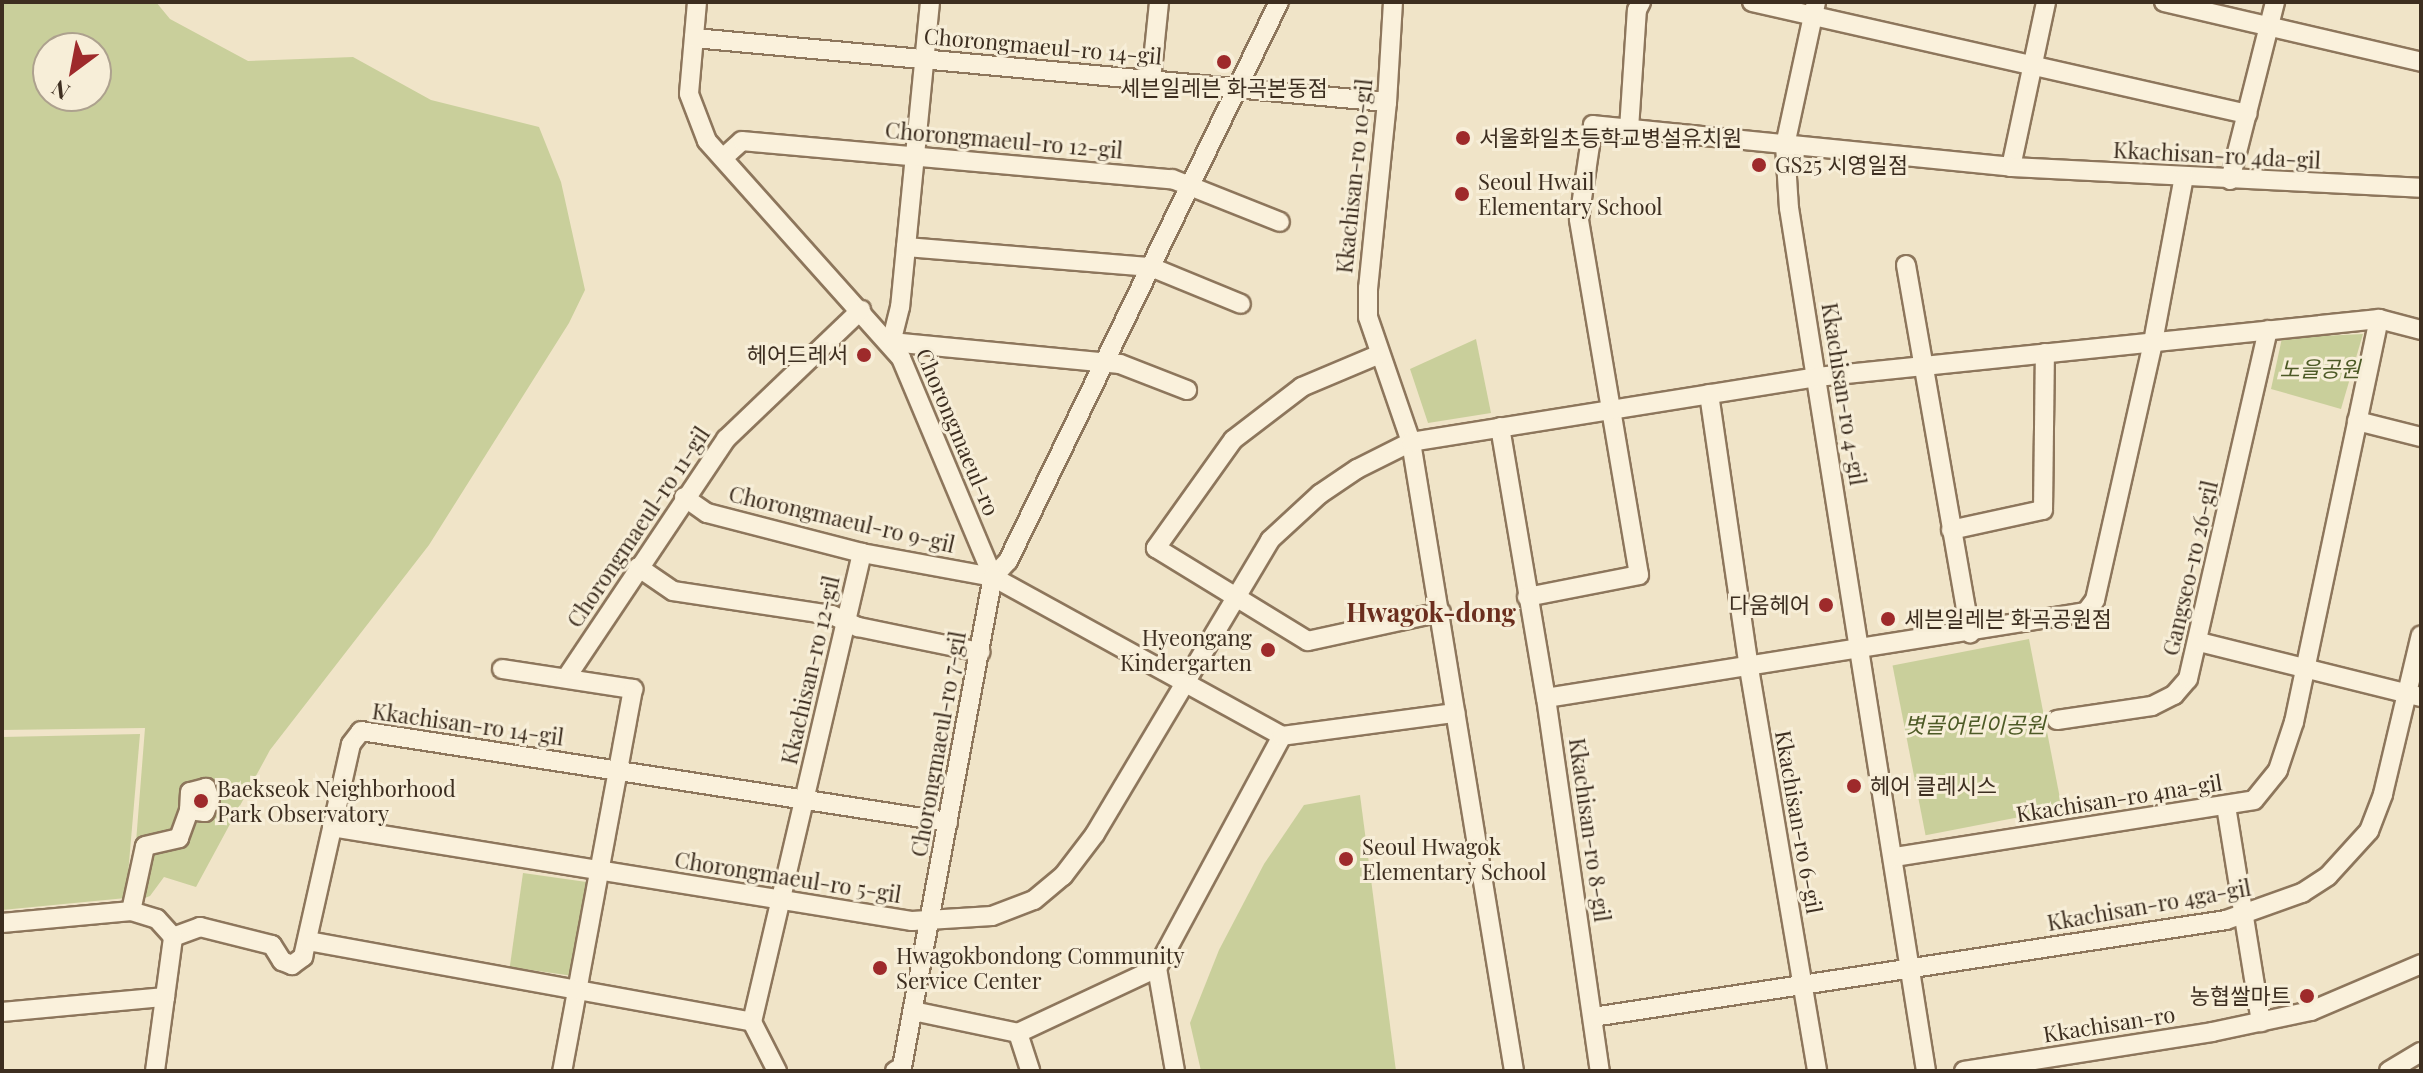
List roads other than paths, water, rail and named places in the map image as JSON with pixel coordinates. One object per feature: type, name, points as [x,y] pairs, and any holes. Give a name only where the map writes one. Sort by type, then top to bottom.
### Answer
[{"type":"street","name":"Chorongmaeul-ro","points":[[697,2],[689,94],[707,141],[891,342],[901,358],[993,577]]},
{"type":"street","points":[[930,2],[900,307],[891,342],[1120,364],[1187,390]]},
{"type":"street","points":[[1151,80],[1159,2]]},
{"type":"street","points":[[1279,2],[1008,561],[993,577],[1282,736],[1455,713]]},
{"type":"street","name":"Kkachisan-ro 10-gil","points":[[1393,2],[1368,317],[1411,442],[1514,1071]]},
{"type":"street","points":[[1629,129],[1637,10],[1641,2]]},
{"type":"street","points":[[1752,2],[1814,9],[2033,65],[2247,114]]},
{"type":"street","points":[[2011,167],[2046,2]]},
{"type":"street","points":[[2164,2],[2421,62]]},
{"type":"street","points":[[2230,180],[2275,2]]},
{"type":"street","name":"Kkachisan-ro 4-gil","points":[[1814,9],[1785,145],[1789,208],[1895,857],[1926,1071]]},
{"type":"street","name":"Chorongmaeul-ro 14-gil","points":[[694,38],[1387,102]]},
{"type":"street","points":[[1527,597],[1639,575],[1579,219],[1593,125],[1785,145]]},
{"type":"street","name":"Chorongmaeul-ro 12-gil","points":[[723,158],[742,141],[1172,179],[1280,222]]},
{"type":"street","name":"Kkachisan-ro 4da-gil","points":[[1785,145],[2011,167],[2421,188]]},
{"type":"street","points":[[1546,698],[1860,651],[2086,612],[2095,600],[2153,342],[2184,177]]},
{"type":"street","points":[[906,247],[1151,267],[1241,304]]},
{"type":"street","points":[[1906,265],[1970,633]]},
{"type":"street","name":"Chorongmaeul-ro 11-gil","points":[[566,678],[684,497],[726,439],[861,310]]},
{"type":"street","points":[[1817,377],[2379,319],[2421,330]]},
{"type":"street","name":"Kkachisan-ro 4na-gil","points":[[1895,857],[2254,800],[2278,770],[2305,668],[2379,319]]},
{"type":"street","name":"Gangseo-ro 26-gil","points":[[2057,720],[2152,706],[2174,695],[2188,679],[2199,642],[2268,330]]},
{"type":"street","points":[[1951,530],[2043,510],[2045,353]]},
{"type":"street","points":[[1380,354],[1302,387],[1233,440],[1156,548],[1308,641],[1441,612]]},
{"type":"street","name":"Chorongmaeul-ro 5-gil","points":[[602,871],[912,921],[992,916],[1034,900],[1063,876],[1095,834],[1270,540],[1320,494],[1357,469],[1411,442],[1817,377]]},
{"type":"street","name":"Kkachisan-ro 6-gil","points":[[1709,394],[1749,668],[1817,1071]]},
{"type":"street","points":[[2357,421],[2421,437]]},
{"type":"street","name":"Kkachisan-ro 8-gil","points":[[1500,427],[1546,698],[1600,1071]]},
{"type":"street","name":"Chorongmaeul-ro 9-gil","points":[[684,497],[707,513],[862,553],[993,577]]},
{"type":"street","name":"Kkachisan-ro 12-gil","points":[[752,1022],[862,553]]},
{"type":"street","points":[[638,567],[673,591],[846,620],[858,627],[980,652]]},
{"type":"street","name":"Chorongmaeul-ro 7-gil","points":[[930,918],[993,577]]},
{"type":"street","name":"Kkachisan-ro 4ga-gil","points":[[1912,968],[2245,915],[2302,893],[2328,876],[2369,831],[2413,695],[2421,635]]},
{"type":"street","points":[[2199,642],[2413,695]]},
{"type":"street","points":[[502,669],[633,689],[602,871],[562,1071]]},
{"type":"street","name":"Kkachisan-ro 14-gil","points":[[308,941],[351,744],[361,731],[619,770]]},
{"type":"street","points":[[913,1011],[1018,1033],[1157,968],[1282,736]]},
{"type":"street","name":"Kkachisan-ro 12-gil","points":[[619,770],[948,822]]},
{"type":"street","points":[[2226,806],[2261,1022]]},
{"type":"street","points":[[131,911],[145,846],[179,838],[189,810]]},
{"type":"street","points":[[332,827],[602,871]]},
{"type":"street","points":[[2,923],[131,911],[157,919],[173,937],[155,1071]]},
{"type":"street","points":[[895,1071],[902,1067],[930,918]]},
{"type":"street","points":[[173,937],[200,927],[272,945],[282,961],[292,965],[303,957],[308,941],[752,1022],[777,1071]]},
{"type":"street","name":"Kkachisan-ro","points":[[1964,1071],[2311,1011],[2421,964]]},
{"type":"street","points":[[1157,968],[1175,1071]]},
{"type":"street","points":[[1593,1017],[1912,968]]},
{"type":"street","points":[[2,1012],[165,997]]},
{"type":"street","points":[[1018,1033],[1030,1071]]},
{"type":"street","points":[[2389,1071],[2421,1052]]},
{"type":"place","name":"세븐일레븐 화곡본동점","points":[[1224,62]]},
{"type":"place","name":"서울화일초등학교병설유치원","points":[[1463,138]]},
{"type":"place","name":"GS25 시영일점","points":[[1759,165]]},
{"type":"place","name":"Seoul Hwail Elementary School","points":[[1462,194]]},
{"type":"place","name":"헤어드레서","points":[[864,355]]},
{"type":"place","name":"다움헤어","points":[[1826,605]]},
{"type":"place","name":"세븐일레븐 화곡공원점","points":[[1888,619]]},
{"type":"place","name":"Hyeongang Kindergarten","points":[[1268,650]]},
{"type":"place","name":"헤어 클레시스","points":[[1854,786]]},
{"type":"place","name":"Baekseok Neighborhood Park Observatory","points":[[201,801]]},
{"type":"place","name":"Seoul Hwagok Elementary School","points":[[1346,859]]},
{"type":"place","name":"Hwagokbondong Community Service Center","points":[[880,968]]},
{"type":"place","name":"농협쌀마트","points":[[2307,996]]},
{"type":"district","name":"Hwagok-dong","points":[[1431,612]]},
{"type":"park label","name":"노을공원","points":[[2320,369]]},
{"type":"park label","name":"볏골어린이공원","points":[[1975,725]]}]
